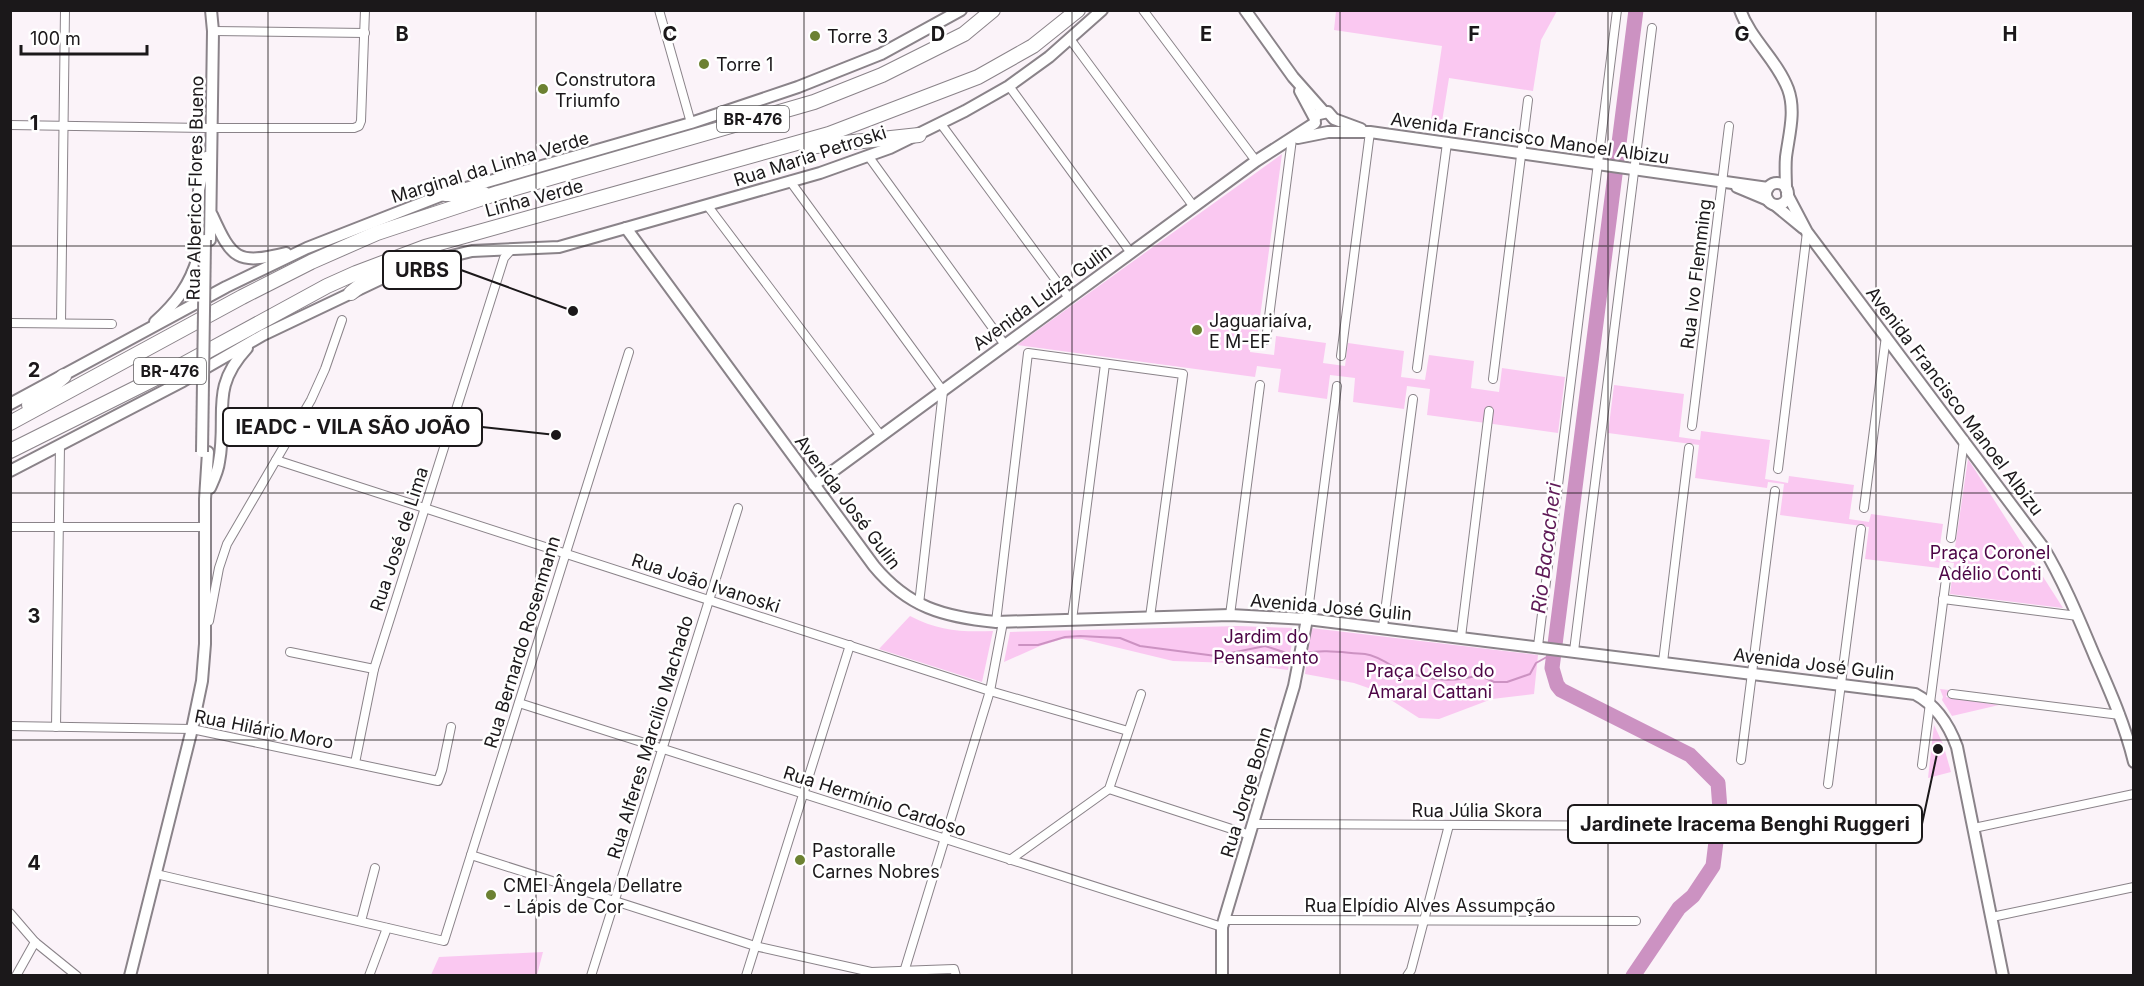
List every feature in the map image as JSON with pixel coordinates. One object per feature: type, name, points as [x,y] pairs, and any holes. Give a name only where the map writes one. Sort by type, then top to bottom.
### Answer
[{"type":"highway","name":"Linha Verde","points":[[10,422],[242,297],[320,258],[377,233],[498,193],[814,102],[882,75],[964,34],[993,10]]},
{"type":"highway","name":"Linha Verde","points":[[10,451],[182,365],[327,286],[396,257],[452,239],[829,134],[978,77],[1033,46],[1078,10]]},
{"type":"highway","points":[[772,151],[919,135]]},
{"type":"highway","points":[[445,194],[498,193]]},
{"type":"highway","points":[[351,293],[396,257]]},
{"type":"highway","points":[[10,422],[64,375]]},
{"type":"street","points":[[61,323],[65,10]]},
{"type":"street","name":"Rua Alberico Flores Bueno","points":[[130,975],[202,681],[205,644],[208,240],[206,157],[213,31],[211,10]]},
{"type":"street","name":"Rua Alberico Flores Bueno","points":[[208,240],[211,212],[209,128],[211,10]]},
{"type":"street","points":[[10,125],[354,128],[359,126],[361,121],[365,10]]},
{"type":"street","points":[[659,10],[691,123]]},
{"type":"street","name":"Marginal da Linha Verde","points":[[10,404],[226,287],[307,248],[445,194],[691,123],[798,87],[891,49],[962,10]]},
{"type":"street","name":"Rua Maria Petroski","points":[[493,249],[559,247],[790,182],[869,157],[941,124],[1009,86],[1070,39],[1102,10]]},
{"type":"street","points":[[1143,10],[1256,161]]},
{"type":"street","points":[[1245,10],[1293,77],[1318,118],[1317,129],[1326,132],[1333,128],[1334,118],[1330,114],[1318,118]]},
{"type":"street","points":[[1541,647],[1617,10]]},
{"type":"street","points":[[1740,10],[1747,27],[1787,88],[1791,103],[1792,120],[1786,159],[1787,192],[1785,201],[1772,202],[1766,194],[1786,159]]},
{"type":"street","points":[[1570,650],[1630,169],[1652,28]]},
{"type":"street","points":[[213,31],[365,33]]},
{"type":"street","points":[[1070,39],[1194,207]]},
{"type":"street","points":[[1009,86],[1131,253]]},
{"type":"street","points":[[1493,379],[1528,100]]},
{"type":"street","name":"Avenida Luíza Gulin","points":[[814,485],[1318,118]]},
{"type":"street","name":"Avenida Francisco Manoel Albizu","points":[[1334,118],[1370,132]]},
{"type":"street","points":[[941,124],[1069,298]]},
{"type":"street","name":"Rua Ivo Flemming","points":[[1692,426],[1729,126]]},
{"type":"street","name":"Avenida Luíza Gulin","points":[[1292,139],[1326,132]]},
{"type":"street","name":"Avenida Francisco Manoel Albizu","points":[[1326,132],[1370,132],[1722,182],[1770,186]]},
{"type":"street","points":[[1341,356],[1370,132]]},
{"type":"street","points":[[1266,340],[1292,139]]},
{"type":"street","points":[[1417,368],[1447,143]]},
{"type":"street","points":[[143,333],[180,296],[192,276],[198,257],[200,190],[206,157]]},
{"type":"street","points":[[869,157],[1005,345]]},
{"type":"street","points":[[790,182],[943,391],[919,604]]},
{"type":"street","name":"Avenida Francisco Manoel Albizu","points":[[1722,182],[1772,202],[1808,232]]},
{"type":"street","points":[[1770,186],[1782,185],[1787,192]]},
{"type":"street","name":"Avenida Francisco Manoel Albizu","points":[[1787,192],[1808,232],[2043,548],[2078,616],[2120,715],[2133,762]]},
{"type":"street","points":[[707,206],[881,436]]},
{"type":"street","points":[[211,212],[227,246],[241,258],[258,259],[307,248]]},
{"type":"street","name":"Avenida José Gulin","points":[[626,228],[881,575],[898,591],[919,604],[961,617],[999,622],[1230,615],[1307,619],[1909,692],[1923,698],[1946,723],[1957,747],[2003,975]]},
{"type":"street","points":[[1778,469],[1808,232]]},
{"type":"street","points":[[205,499],[219,465],[224,384],[238,358],[263,335],[418,264],[457,254],[493,249],[504,258],[514,249]]},
{"type":"street","name":"Rua José de Lima","points":[[355,763],[374,669],[504,258]]},
{"type":"street","points":[[205,644],[216,578],[223,554],[318,386],[342,320]]},
{"type":"street","points":[[10,323],[112,324]]},
{"type":"street","name":"BR-476","points":[[10,471],[174,385],[263,335]]},
{"type":"street","points":[[1864,508],[1886,336]]},
{"type":"street","name":"Rua Bernardo Rosenmann","points":[[387,927],[444,941],[629,352]]},
{"type":"street","points":[[904,972],[990,691],[1028,353],[1182,374],[1150,617]]},
{"type":"street","points":[[1072,620],[1105,364]]},
{"type":"street","points":[[1230,615],[1260,385]]},
{"type":"street","points":[[1307,619],[1337,386]]},
{"type":"street","points":[[1383,627],[1413,399]]},
{"type":"street","points":[[1461,637],[1489,411]]},
{"type":"street","points":[[1951,538],[1964,440]]},
{"type":"street","points":[[56,726],[60,445]]},
{"type":"street","points":[[1663,662],[1689,448]]},
{"type":"street","name":"Rua João Ivanoski","points":[[276,460],[990,691],[1128,731]]},
{"type":"street","points":[[1741,760],[1775,490]]},
{"type":"street","name":"Rua Alferes Marcílio Machado","points":[[591,975],[738,508]]},
{"type":"street","points":[[10,527],[205,527]]},
{"type":"street","points":[[1828,784],[1861,529]]},
{"type":"street","points":[[1922,765],[1947,571]]},
{"type":"street","points":[[1943,599],[2078,616]]},
{"type":"street","name":"Rua Jorge Bonn","points":[[1222,975],[1223,924],[1294,686],[1307,619]]},
{"type":"street","points":[[746,975],[850,645]]},
{"type":"street","points":[[290,652],[374,669]]},
{"type":"street","points":[[1010,860],[1109,789],[1141,694]]},
{"type":"street","points":[[1952,694],[2120,715]]},
{"type":"street","name":"Rua Hermínio Cardoso","points":[[519,703],[1010,860],[1223,924]]},
{"type":"street","name":"Rua Hilário Moro","points":[[10,726],[192,729],[438,781],[451,727]]},
{"type":"street","name":"Rua Júlia Skora","points":[[1109,789],[1252,829],[1449,825],[1700,826]]},
{"type":"street","points":[[1974,828],[2133,794]]},
{"type":"street","points":[[1411,974],[1449,825]]},
{"type":"street","points":[[471,855],[755,946],[878,972],[955,972]]},
{"type":"street","points":[[361,921],[375,868]]},
{"type":"street","points":[[156,873],[387,927],[369,975]]},
{"type":"street","points":[[1992,917],[2133,887]]},
{"type":"street","points":[[10,914],[35,942],[77,975]]},
{"type":"street","name":"Rua Elpídio Alves Assumpção","points":[[1223,924],[1424,920],[1636,921]]},
{"type":"street","points":[[16,975],[35,942]]},
{"type":"green space","points":[[1336,10],[1557,11],[1541,40],[1533,91],[1449,78],[1441,128],[1430,126],[1442,46],[1334,30]]},
{"type":"green space","points":[[1282,154],[1258,332],[1252,331],[1250,352],[1274,355],[1276,336],[1326,343],[1323,363],[1345,366],[1348,343],[1404,351],[1401,377],[1425,380],[1429,355],[1474,361],[1471,388],[1499,392],[1502,368],[1565,377],[1558,433],[1427,415],[1430,389],[1407,386],[1404,409],[1353,402],[1355,378],[1330,375],[1327,399],[1278,392],[1281,369],[1257,366],[1255,377],[1017,345]]},
{"type":"green space","name":"Praça Coronel Adélio Conti","points":[[1614,385],[1684,394],[1679,437],[1700,440],[1701,431],[1770,440],[1765,479],[1788,483],[1789,476],[1854,485],[1849,519],[1869,522],[1871,514],[1943,524],[1939,552],[1954,554],[1968,459],[2063,608],[1950,594],[1954,563],[1940,561],[1939,568],[1865,559],[1869,527],[1780,515],[1784,484],[1768,482],[1767,488],[1695,478],[1699,445],[1608,433]]},
{"type":"green space","points":[[910,616],[950,630],[993,631],[982,682],[879,649]]},
{"type":"green space","name":"Jardim do Pensamento","points":[[1238,626],[1294,628],[1288,670],[1232,663],[1173,661],[1082,639],[1062,639],[1004,662],[1010,632]]},
{"type":"green space","name":"Praça Celso do Amaral Cattani","points":[[1311,628],[1538,655],[1534,694],[1492,699],[1439,719],[1419,718],[1377,691],[1354,683],[1305,674]]},
{"type":"green space","points":[[1940,689],[1949,690],[1946,697],[1999,705],[1952,716],[1942,700]]},
{"type":"green space","points":[[1934,725],[1943,744],[1951,772],[1928,778]]},
{"type":"green space","points":[[543,952],[537,975],[431,975],[439,957]]},
{"type":"waterway","name":"Rio Bacacheri","points":[[1633,976],[1679,908],[1693,896],[1713,866],[1720,809],[1718,783],[1690,755],[1561,690],[1557,685],[1552,668],[1636,10]]},
{"type":"waterway","points":[[1019,645],[1038,645],[1065,637],[1080,636],[1120,638],[1140,646],[1216,656],[1265,646],[1297,655]]},
{"type":"waterway","points":[[1305,653],[1328,651],[1365,654],[1425,678],[1446,680],[1479,675],[1494,682],[1507,682],[1530,674],[1536,663],[1554,653]]},
{"type":"place","name":"Torre 3","points":[[815,36]]},
{"type":"place","name":"Torre 1","points":[[704,64]]},
{"type":"place","name":"Construtora Triumfo","points":[[543,89]]},
{"type":"place","name":"URBS","points":[[573,311]]},
{"type":"place","name":"Jaguariaíva, E M-EF","points":[[1197,330]]},
{"type":"place","name":"IEADC - VILA SÃO JOÃO","points":[[556,435]]},
{"type":"place","name":"Jardinete Iracema Benghi Ruggeri","points":[[1938,749]]},
{"type":"place","name":"Pastoralle Carnes Nobres","points":[[800,860]]},
{"type":"place","name":"CMEI Ângela Dellatre - Lápis de Cor","points":[[491,895]]}]
